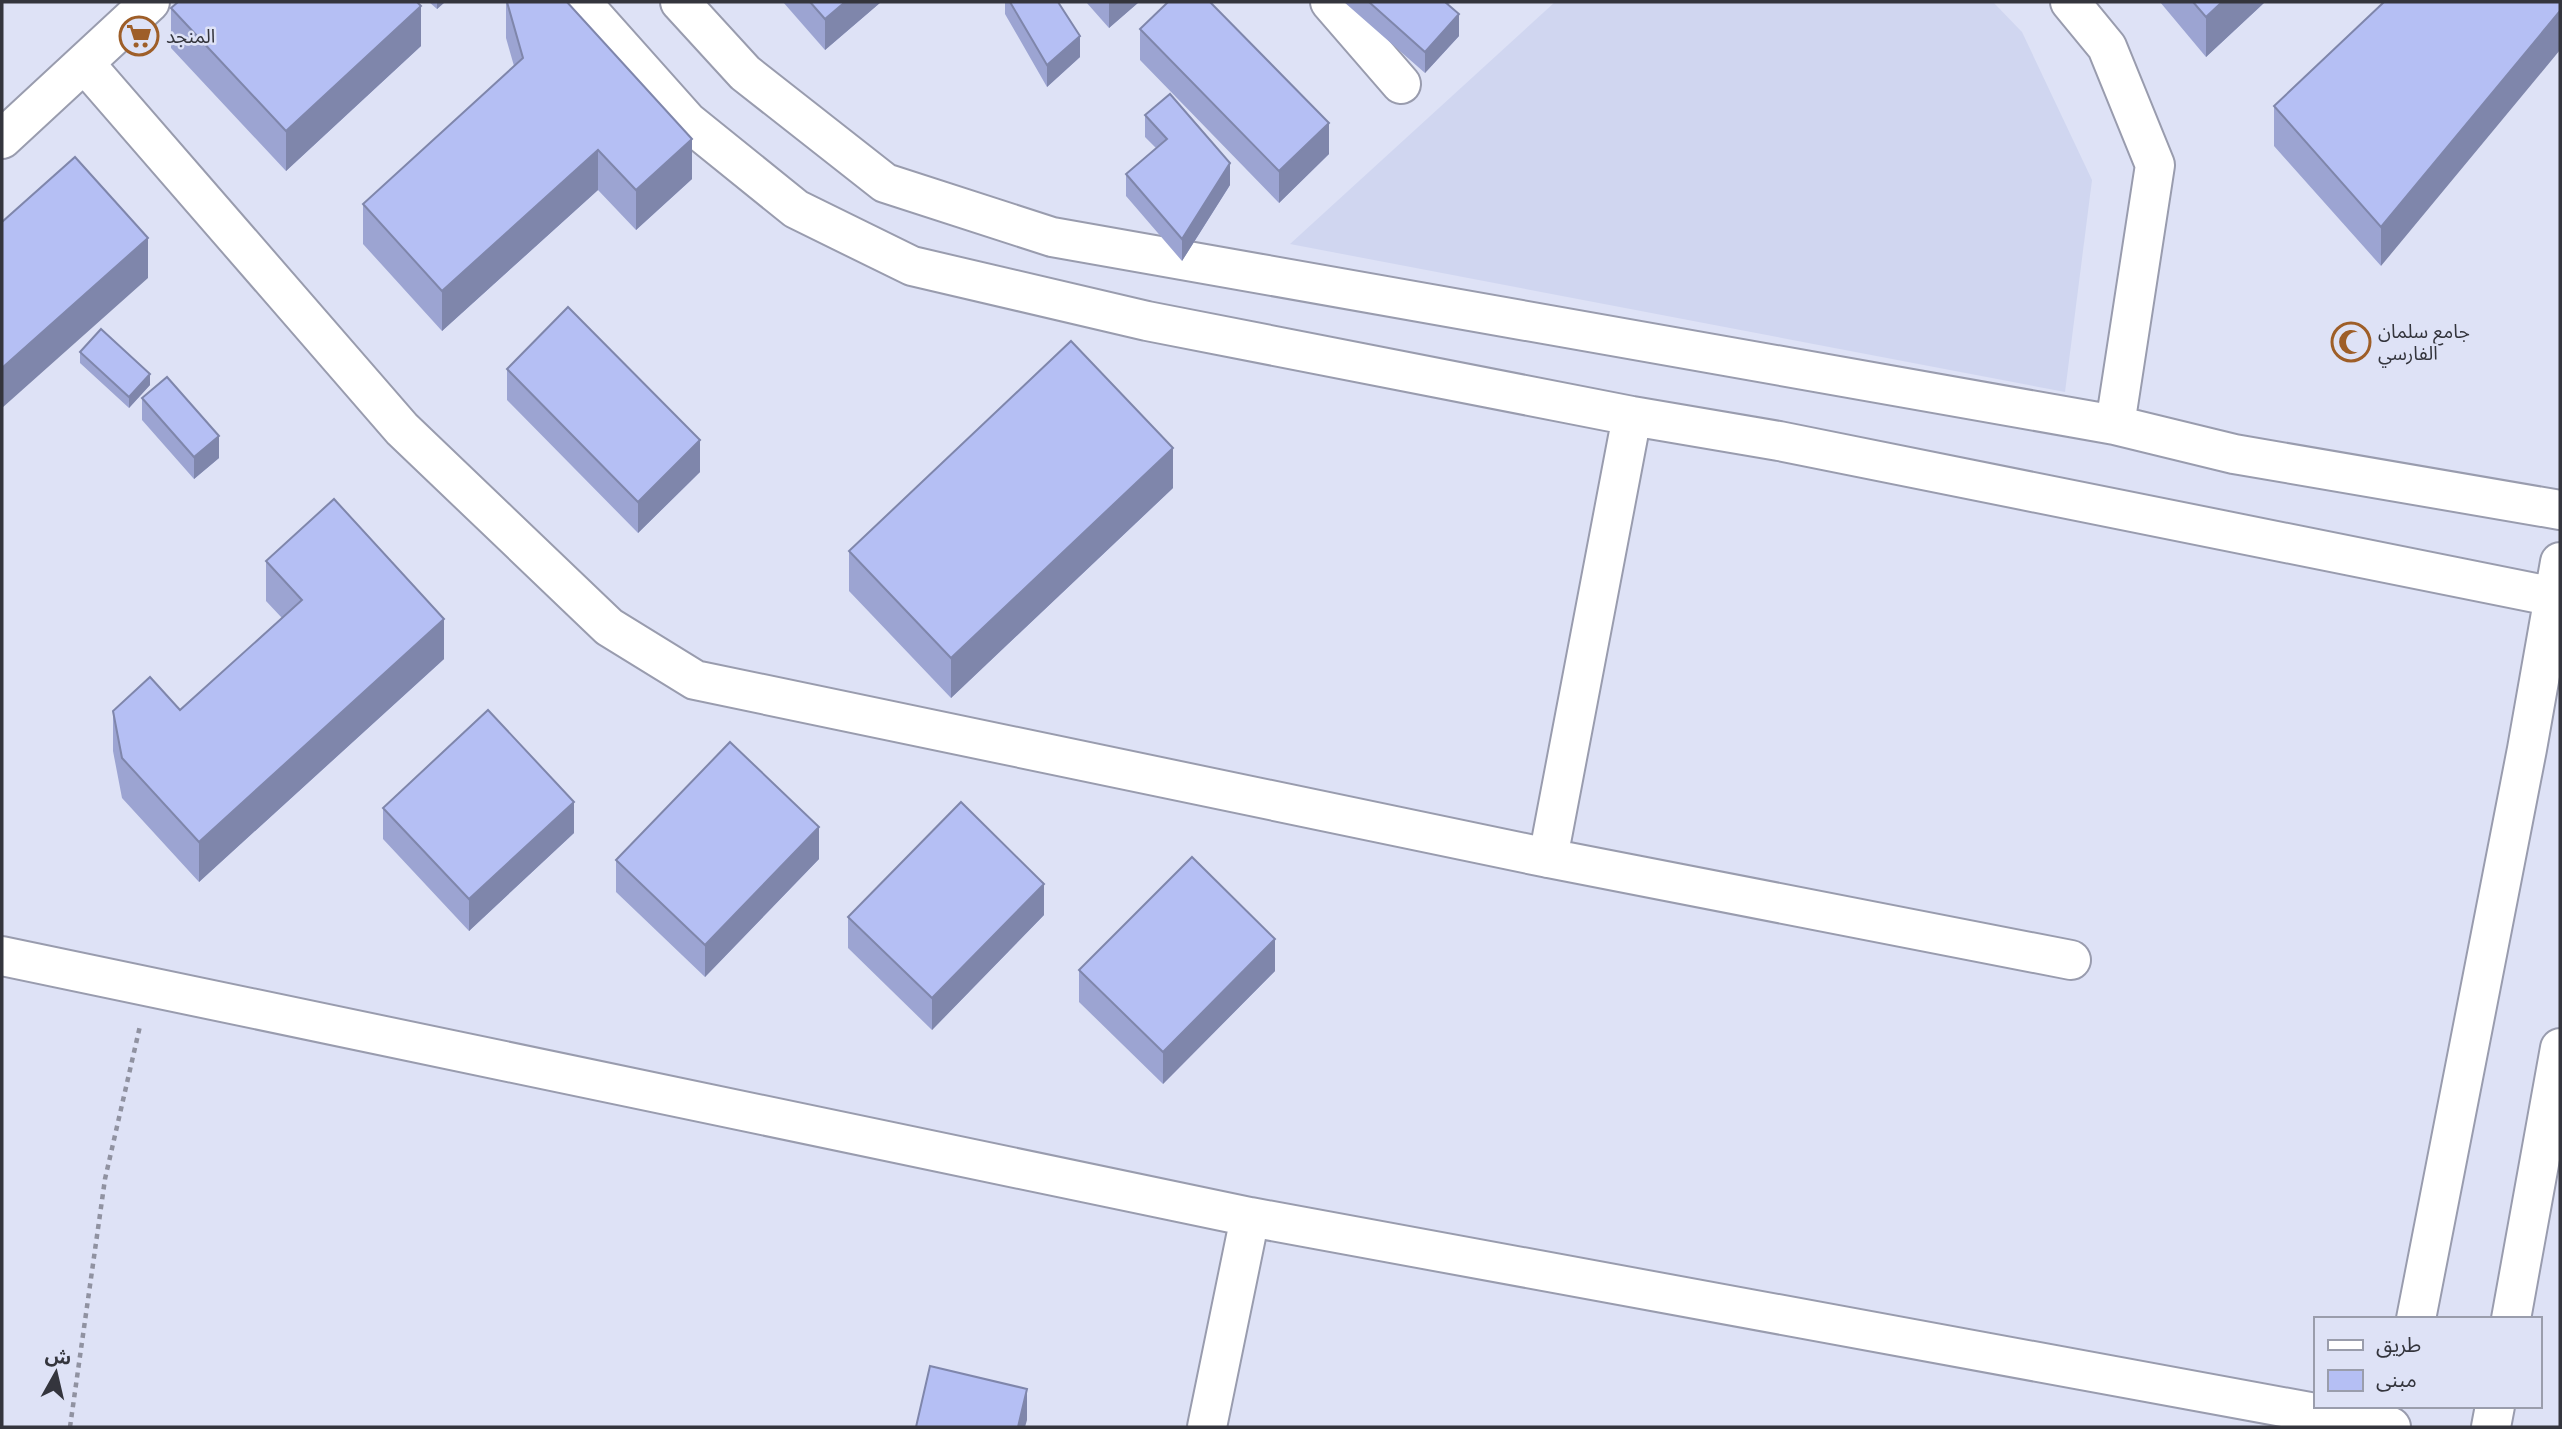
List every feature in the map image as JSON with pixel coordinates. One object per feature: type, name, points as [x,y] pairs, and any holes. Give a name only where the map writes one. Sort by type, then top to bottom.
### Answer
[{"type":"street","points":[[2,139],[150,2]]},
{"type":"street","points":[[581,2],[687,121],[796,209],[912,266],[1147,321],[1632,416],[2558,586],[2416,1317]]},
{"type":"street","points":[[680,2],[745,74],[885,183],[1052,237],[2115,425],[2234,454],[2560,510]]},
{"type":"street","points":[[1330,2],[1401,84]]},
{"type":"street","points":[[2070,2],[2106,47],[2155,165],[2115,425]]},
{"type":"street","points":[[85,64],[402,429],[608,627],[695,680],[1548,858],[2071,960]]},
{"type":"street","points":[[1548,858],[1632,416]]},
{"type":"street","points":[[2,956],[1250,1217],[2393,1427],[2398,1408]]},
{"type":"street","points":[[2511,1317],[2560,1048]]},
{"type":"street","points":[[1207,1427],[1250,1217]]},
{"type":"street","points":[[2491,1427],[2495,1408]]},
{"type":"path","points":[[70,1427],[105,1179],[149,988]]},
{"type":"shaded area","points":[[1555,2],[1993,2],[2022,32],[2092,180],[2065,392],[1290,244]]},
{"type":"building","points":[[178,2],[417,2],[421,6],[286,131],[171,8]]},
{"type":"building","points":[[507,2],[567,2],[692,139],[636,190],[598,150],[442,291],[363,204],[523,58]]},
{"type":"building","points":[[810,2],[845,2],[825,19]]},
{"type":"building","points":[[1010,2],[1058,2],[1080,36],[1047,65]]},
{"type":"building","points":[[1168,2],[1210,2],[1329,123],[1279,171],[1140,29]]},
{"type":"building","points":[[1369,2],[1445,2],[1459,14],[1425,52]]},
{"type":"building","points":[[2193,2],[2222,2],[2206,17]]},
{"type":"building","points":[[2384,2],[2560,2],[2560,11],[2381,227],[2274,106]]},
{"type":"building","points":[[1170,94],[1230,163],[1182,239],[1126,174],[1167,139],[1145,115]]},
{"type":"building","points":[[75,157],[148,238],[2,368],[2,222]]},
{"type":"building","points":[[568,307],[700,440],[638,502],[507,369]]},
{"type":"building","points":[[101,329],[150,374],[129,397],[80,352]]},
{"type":"building","points":[[1071,341],[1173,448],[951,658],[849,551]]},
{"type":"building","points":[[167,377],[219,436],[194,457],[142,398]]},
{"type":"building","points":[[334,499],[444,619],[199,842],[122,758],[113,711],[150,677],[180,710],[302,600],[266,561]]},
{"type":"building","points":[[488,710],[574,802],[469,899],[383,808]]},
{"type":"building","points":[[730,742],[819,827],[705,945],[616,860]]},
{"type":"building","points":[[961,802],[1044,884],[932,998],[848,917]]},
{"type":"building","points":[[1192,857],[1275,939],[1163,1052],[1079,970]]},
{"type":"building","points":[[930,1366],[1027,1389],[1018,1427],[916,1427]]},
{"type":"place","name":"المنجد","points":[[139,36]]},
{"type":"place","name":"جامع سلمان الفارسي","points":[[2351,342]]}]
